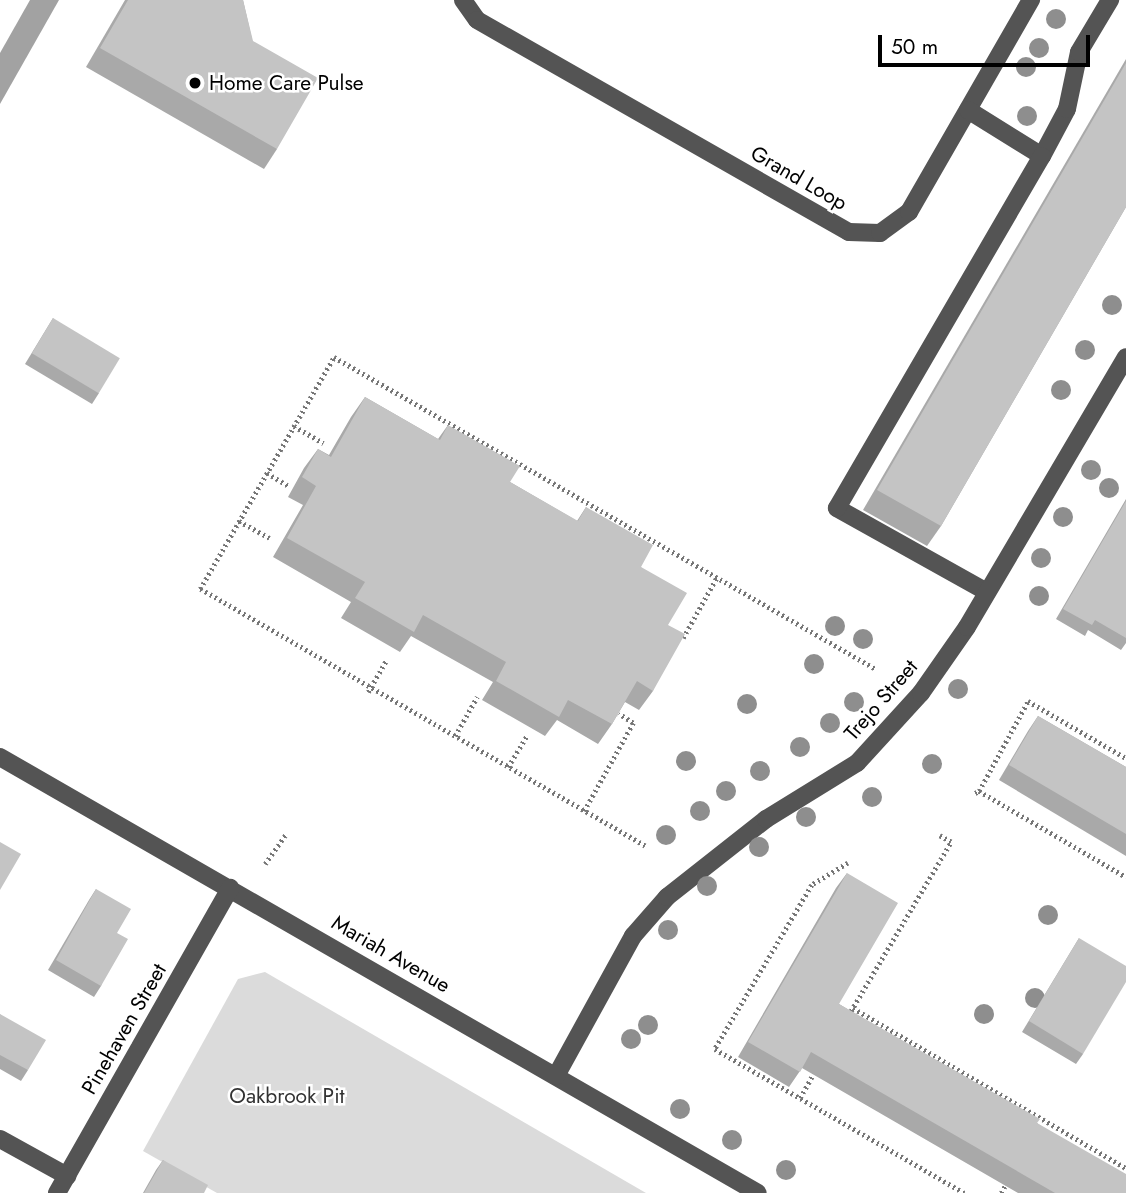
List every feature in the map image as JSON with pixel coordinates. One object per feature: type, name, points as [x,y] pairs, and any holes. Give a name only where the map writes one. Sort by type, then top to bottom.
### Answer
[{"type":"street","name":"Grand Loop","points":[[463,0],[477,20],[849,232],[880,233],[909,212],[1031,0]]},
{"type":"street","points":[[987,592],[837,508],[1067,110],[1079,52],[1110,0]]},
{"type":"street","points":[[968,110],[1042,156]]},
{"type":"street","name":"Trejo Street","points":[[555,1076],[633,936],[659,905],[766,819],[857,763],[921,693],[987,592],[1126,357]]},
{"type":"street","name":"Mariah Avenue","points":[[0,757],[758,1193]]},
{"type":"street","name":"Pinehaven Street","points":[[57,1193],[230,888]]},
{"type":"street","points":[[0,1139],[67,1176]]},
{"type":"path","points":[[645,846],[200,589],[334,357],[876,669]]},
{"type":"path","points":[[294,426],[324,443]]},
{"type":"path","points":[[499,465],[505,455]]},
{"type":"path","points":[[267,473],[289,486]]},
{"type":"path","points":[[239,521],[270,538]]},
{"type":"path","points":[[637,546],[643,535]]},
{"type":"path","points":[[679,644],[716,577]]},
{"type":"path","points":[[369,689],[387,659]]},
{"type":"path","points":[[455,736],[477,697]]},
{"type":"path","points":[[1126,758],[1028,701],[977,792],[1126,877]]},
{"type":"path","points":[[584,811],[633,723],[619,714]]},
{"type":"path","points":[[508,767],[527,734]]},
{"type":"path","points":[[265,864],[286,834]]},
{"type":"path","points":[[846,1019],[951,842],[940,836]]},
{"type":"path","points":[[848,863],[812,885],[715,1049],[964,1193]]},
{"type":"path","points":[[853,1007],[1126,1168]]},
{"type":"path","points":[[800,1098],[820,1064]]},
{"type":"path","points":[[1036,1129],[1042,1119]]},
{"type":"path","points":[[1000,1193],[1012,1172]]},
{"type":"green space","name":"Oakbrook Pit","points":[[265,972],[646,1193],[217,1193],[143,1151],[238,979]]},
{"type":"shaded area","points":[[30,0],[59,0],[0,104],[0,53]]},
{"type":"building","name":"Home Care Pulse","points":[[128,0],[243,0],[253,41],[318,78],[277,149],[100,48]]},
{"type":"building","points":[[1126,63],[1126,207],[941,526],[877,490]]},
{"type":"building","points":[[53,318],[120,358],[99,393],[32,353]]},
{"type":"building","points":[[365,397],[440,440],[448,425],[520,466],[510,482],[578,521],[586,507],[653,545],[641,567],[687,593],[668,625],[685,634],[653,691],[637,681],[612,724],[568,700],[559,717],[496,681],[506,662],[423,615],[414,632],[355,598],[365,582],[287,538],[316,486],[302,477],[318,449],[331,457]]},
{"type":"building","points":[[1126,501],[1126,638],[1095,620],[1092,625],[1063,609]]},
{"type":"building","points":[[1038,716],[1126,767],[1126,834],[1009,765]]},
{"type":"building","points":[[0,842],[21,854],[0,890]]},
{"type":"building","points":[[847,873],[898,903],[839,1004],[1040,1119],[1037,1123],[1126,1174],[1126,1193],[1055,1193],[811,1052],[800,1072],[748,1042]]},
{"type":"building","points":[[96,889],[131,909],[117,933],[128,939],[101,986],[56,960]]},
{"type":"building","points":[[1079,938],[1126,966],[1126,982],[1083,1054],[1029,1021]]},
{"type":"building","points":[[0,1014],[46,1040],[28,1070],[0,1055]]},
{"type":"building","points":[[163,1160],[208,1185],[204,1193],[144,1193]]},
{"type":"place","name":"Home Care Pulse","points":[[195,83]]}]
